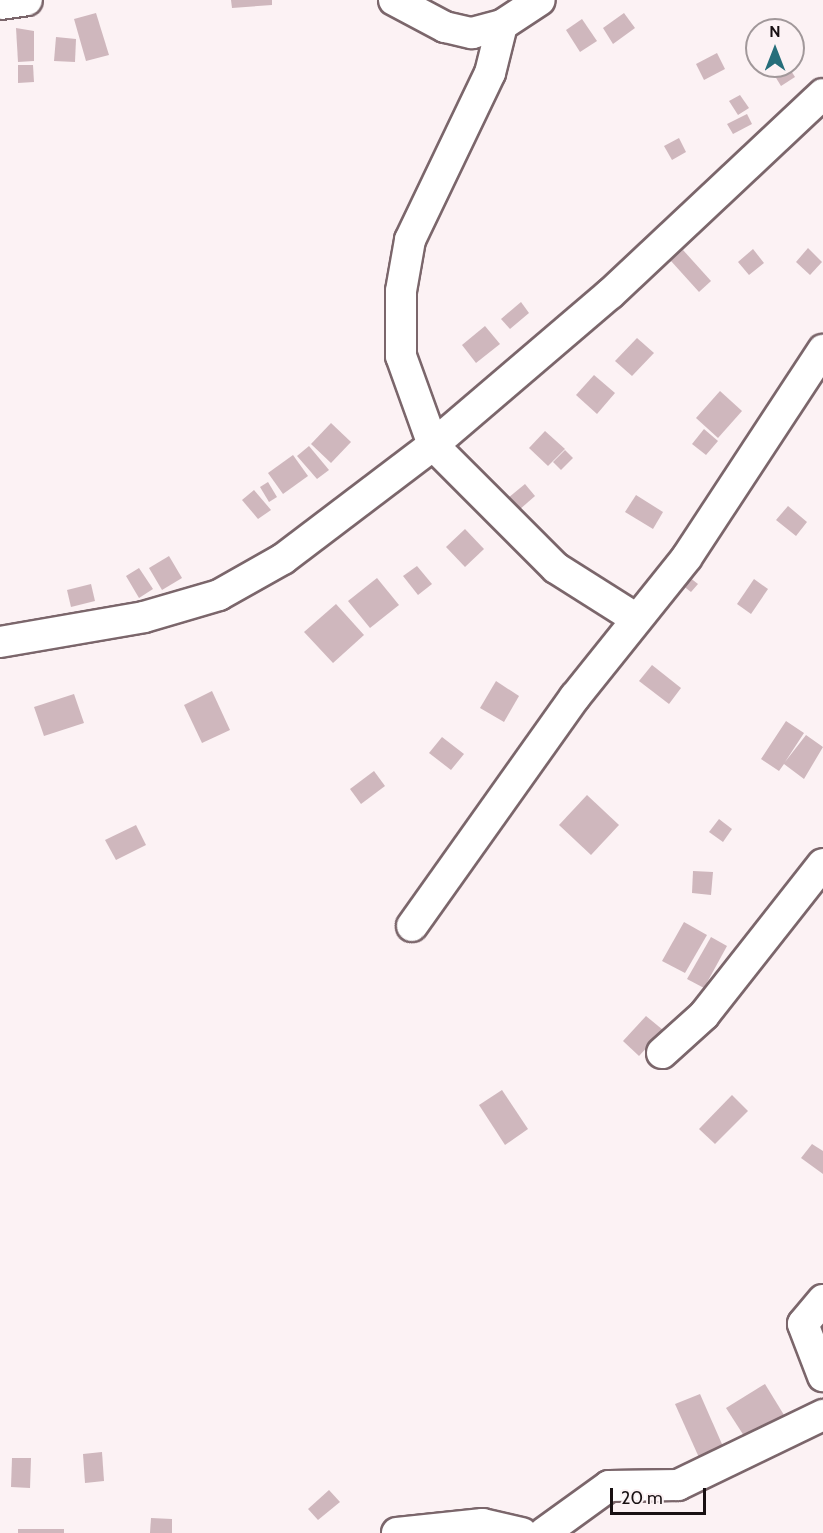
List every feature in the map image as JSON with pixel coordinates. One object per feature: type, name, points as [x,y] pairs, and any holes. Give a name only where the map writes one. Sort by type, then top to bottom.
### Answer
[{"type":"street","points":[[0,4],[27,0]]},
{"type":"street","points":[[394,0],[445,27],[472,33],[502,25],[540,0]]},
{"type":"street","points":[[502,25],[490,73],[410,240],[404,271],[401,356],[433,445],[544,557],[634,618]]},
{"type":"street","points":[[0,642],[144,617],[219,595],[283,559],[433,445],[610,294],[823,94]]},
{"type":"street","points":[[412,926],[634,618],[687,557],[823,350]]},
{"type":"street","points":[[662,1053],[704,1015],[823,864]]},
{"type":"street","points":[[823,1300],[805,1318],[803,1329],[823,1376]]},
{"type":"street","points":[[544,1533],[609,1486],[678,1485],[823,1415]]},
{"type":"street","points":[[397,1533],[483,1524],[522,1533]]},
{"type":"building","points":[[231,0],[272,0],[272,5],[232,8]]},
{"type":"building","points":[[96,13],[109,55],[86,61],[74,19]]},
{"type":"building","points":[[624,13],[635,28],[613,44],[603,28]]},
{"type":"building","points":[[582,19],[597,41],[580,52],[566,30]]},
{"type":"building","points":[[16,28],[34,31],[34,61],[18,62]]},
{"type":"building","points":[[56,37],[76,39],[75,62],[54,61]]},
{"type":"building","points":[[717,53],[725,69],[704,80],[696,64]]},
{"type":"building","points":[[18,65],[33,65],[34,82],[18,83]]},
{"type":"building","points":[[776,78],[793,78],[781,86]]},
{"type":"building","points":[[740,95],[749,108],[738,115],[729,101]]},
{"type":"building","points":[[747,114],[752,124],[733,134],[727,124]]},
{"type":"building","points":[[679,138],[686,152],[672,160],[664,146]]},
{"type":"building","points":[[808,248],[822,262],[810,275],[796,262]]},
{"type":"building","points":[[753,249],[764,263],[749,275],[738,262]]},
{"type":"building","points":[[683,250],[711,281],[699,292],[671,261]]},
{"type":"building","points":[[521,302],[529,313],[510,329],[501,319]]},
{"type":"building","points":[[485,326],[500,344],[476,363],[462,345]]},
{"type":"building","points":[[637,338],[654,353],[632,376],[615,361]]},
{"type":"building","points":[[594,375],[615,393],[597,414],[576,395]]},
{"type":"building","points":[[720,391],[742,411],[718,438],[696,418]]},
{"type":"building","points":[[331,423],[351,442],[331,463],[311,444]]},
{"type":"building","points":[[704,429],[718,441],[706,455],[692,444]]},
{"type":"building","points":[[545,431],[565,449],[548,466],[529,448]]},
{"type":"building","points":[[309,446],[329,470],[317,479],[297,456]]},
{"type":"building","points":[[565,450],[573,458],[561,470],[553,462]]},
{"type":"building","points":[[293,455],[308,476],[283,494],[268,473]]},
{"type":"building","points":[[268,482],[277,497],[269,502],[260,487]]},
{"type":"building","points":[[525,484],[535,496],[519,510],[508,498]]},
{"type":"building","points":[[254,490],[271,510],[258,519],[242,500]]},
{"type":"building","points":[[636,495],[663,512],[653,529],[625,512]]},
{"type":"building","points":[[788,506],[807,522],[796,536],[776,520]]},
{"type":"building","points":[[465,529],[484,549],[465,567],[446,547]]},
{"type":"building","points":[[169,556],[182,578],[162,590],[149,568]]},
{"type":"building","points":[[417,566],[432,584],[418,595],[403,576]]},
{"type":"building","points":[[139,568],[153,589],[139,598],[126,576]]},
{"type":"building","points":[[685,574],[698,584],[691,592],[678,582]]},
{"type":"building","points":[[377,578],[399,605],[370,628],[348,601]]},
{"type":"building","points":[[754,579],[768,589],[751,614],[737,604]]},
{"type":"building","points":[[91,584],[95,601],[71,607],[67,590]]},
{"type":"building","points":[[336,604],[364,635],[333,663],[304,632]]},
{"type":"building","points":[[652,665],[681,688],[669,704],[639,681]]},
{"type":"building","points":[[496,681],[519,696],[504,722],[480,708]]},
{"type":"building","points":[[212,691],[230,730],[202,743],[184,705]]},
{"type":"building","points":[[74,694],[84,723],[44,736],[34,707]]},
{"type":"building","points":[[786,721],[804,733],[785,762],[806,735],[823,747],[804,779],[784,764],[779,771],[761,759]]},
{"type":"building","points":[[442,737],[464,754],[451,770],[429,753]]},
{"type":"building","points":[[374,771],[385,786],[361,804],[350,789]]},
{"type":"building","points":[[587,795],[619,825],[591,855],[559,825]]},
{"type":"building","points":[[719,819],[732,829],[723,842],[709,832]]},
{"type":"building","points":[[136,825],[146,845],[116,860],[105,840]]},
{"type":"building","points":[[693,871],[713,872],[711,895],[692,893]]},
{"type":"building","points":[[684,922],[707,935],[685,973],[662,961]]},
{"type":"building","points":[[711,937],[727,946],[704,988],[687,979]]},
{"type":"building","points":[[646,1016],[663,1030],[639,1056],[623,1041]]},
{"type":"building","points":[[502,1090],[528,1129],[505,1145],[479,1105]]},
{"type":"building","points":[[732,1095],[748,1111],[715,1144],[699,1129]]},
{"type":"building","points":[[812,1144],[823,1151],[823,1174],[801,1158]]},
{"type":"building","points":[[765,1384],[784,1415],[746,1439],[726,1408]]},
{"type":"building","points":[[700,1394],[725,1451],[701,1462],[675,1404]]},
{"type":"building","points":[[102,1452],[104,1481],[85,1483],[83,1454]]},
{"type":"building","points":[[12,1458],[31,1458],[30,1488],[11,1487]]},
{"type":"building","points":[[329,1490],[340,1502],[318,1520],[308,1509]]},
{"type":"building","points":[[151,1518],[172,1519],[172,1533],[150,1533]]},
{"type":"building","points":[[18,1529],[64,1529],[64,1533],[18,1533]]}]
